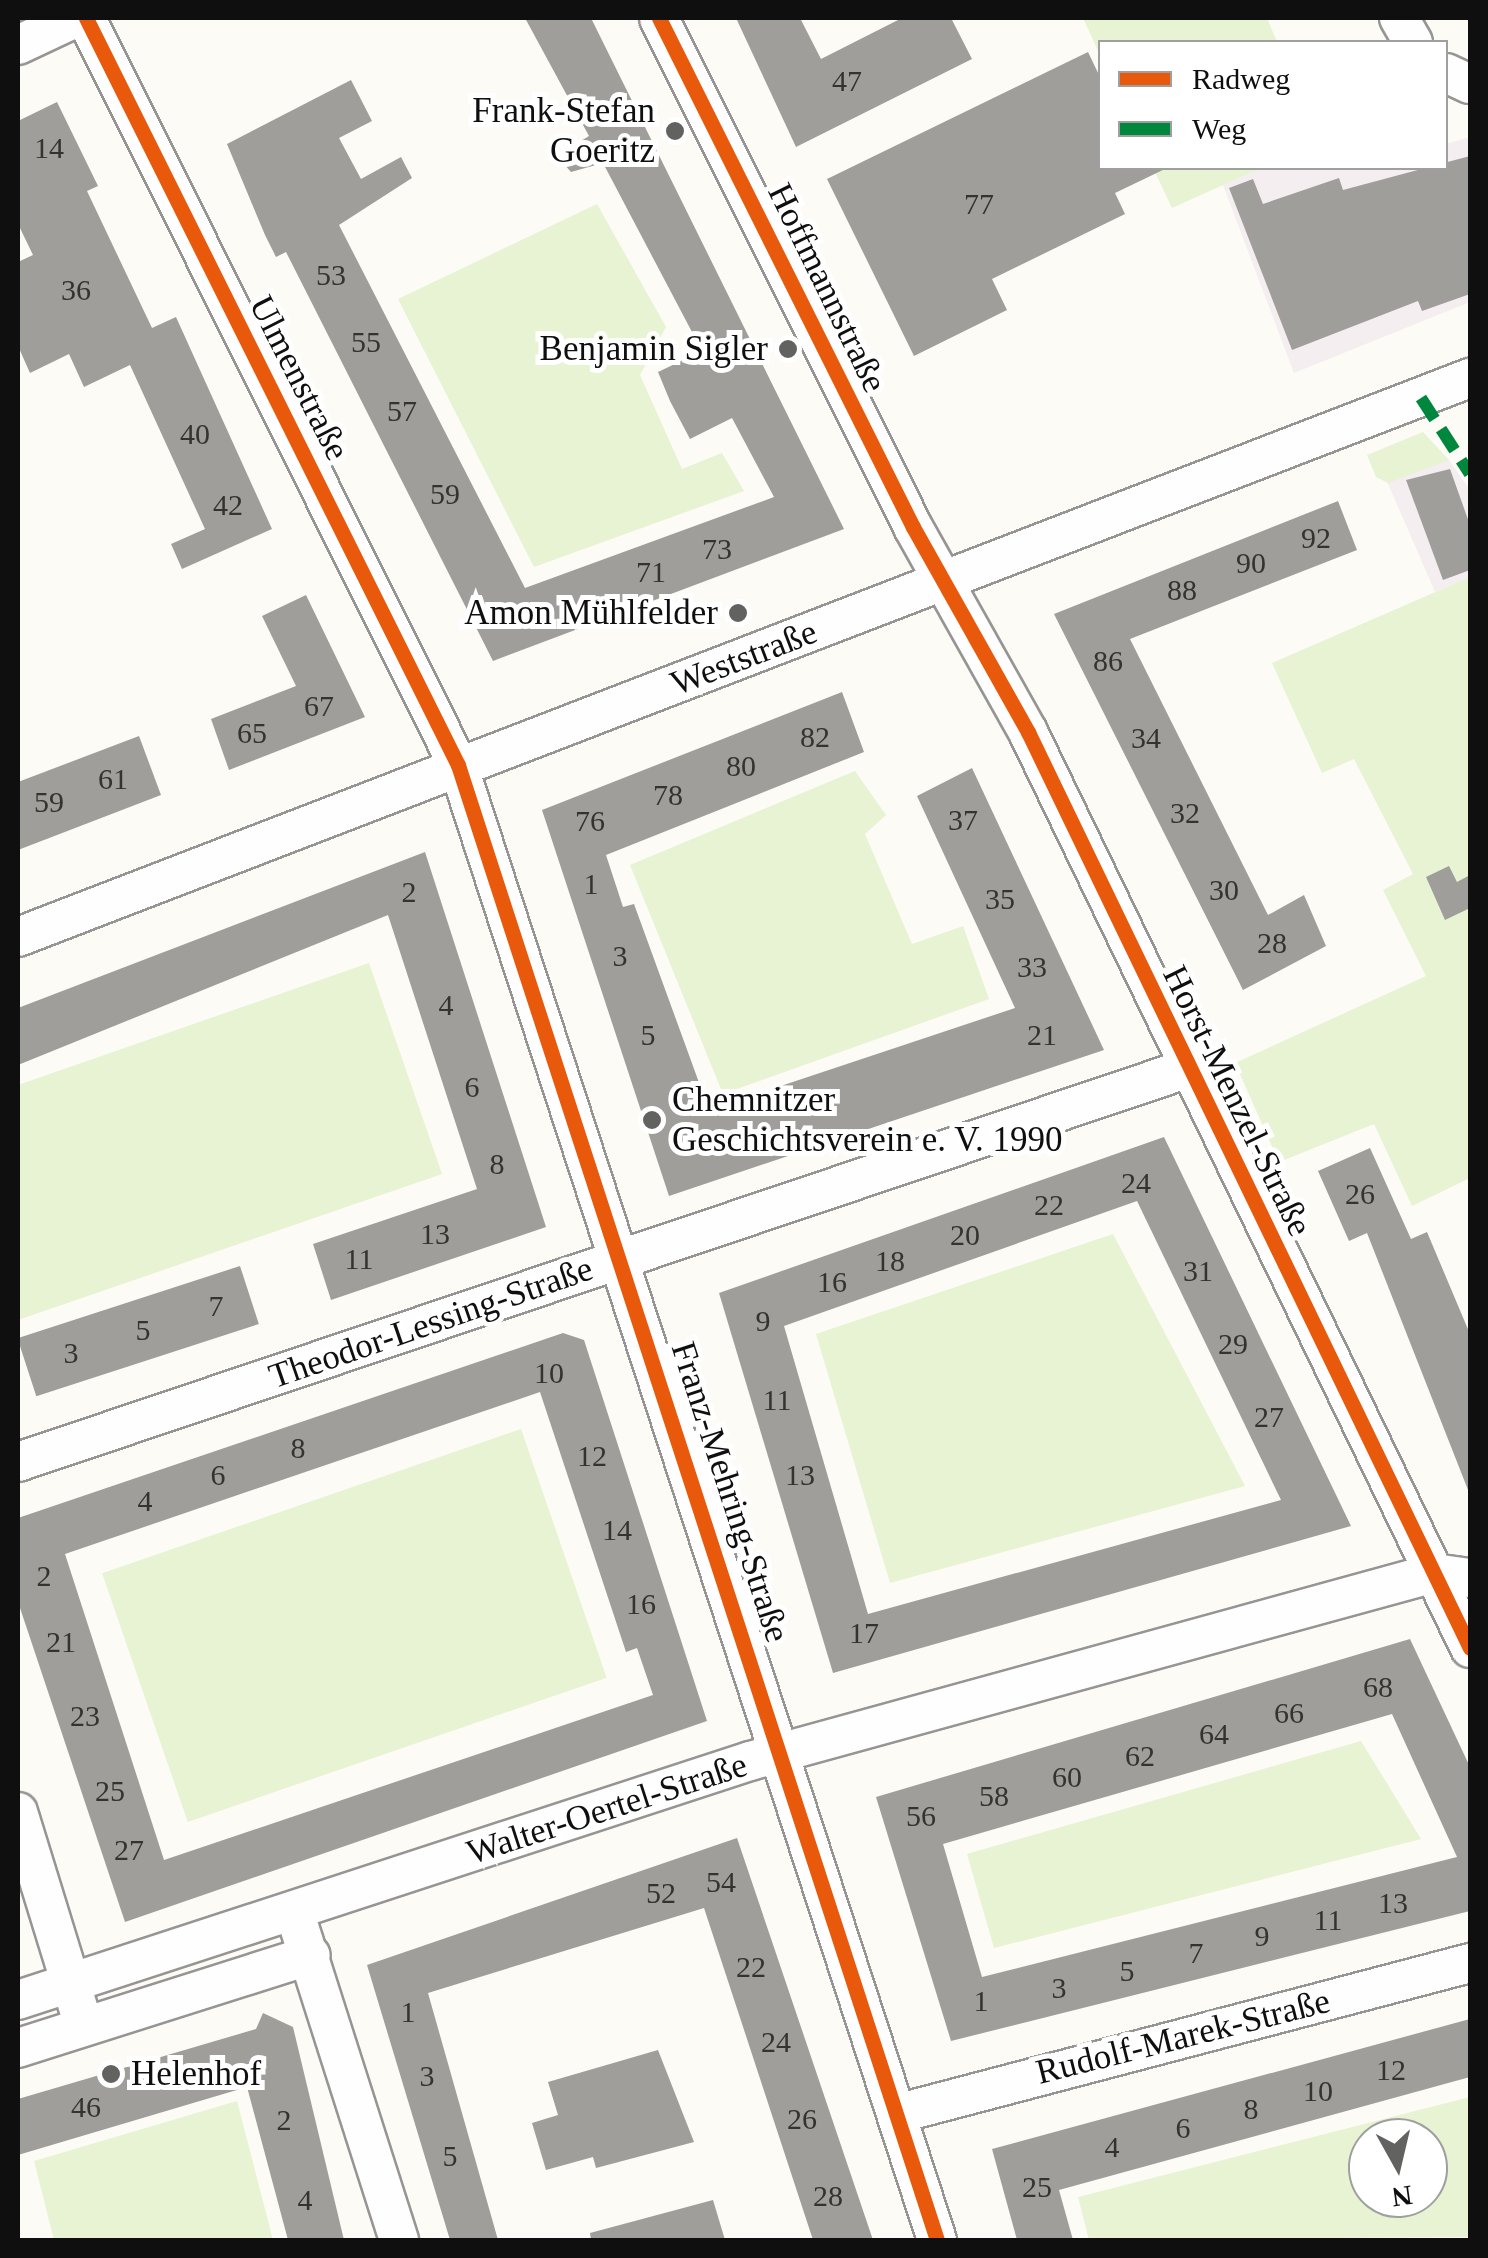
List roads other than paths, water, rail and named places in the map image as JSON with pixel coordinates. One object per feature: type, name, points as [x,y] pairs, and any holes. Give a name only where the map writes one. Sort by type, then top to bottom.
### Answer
[{"type":"street","points":[[18,45],[76,18]]},
{"type":"street","name":"Ulmenstraße","points":[[86,18],[458,765]]},
{"type":"street","name":"Hoffmannstraße","points":[[659,18],[946,582]]},
{"type":"street","points":[[1399,18],[1413,40]]},
{"type":"street","name":"Weststraße","points":[[18,937],[1470,378]]},
{"type":"street","name":"Horst-Menzel-Straße","points":[[946,582],[1028,732],[1186,1069],[1452,1576],[1470,1648]]},
{"type":"street","name":"Franz-Mehring-Straße","points":[[458,765],[624,1258],[936,2240]]},
{"type":"street","name":"Theodor-Lessing-Straße","points":[[18,1462],[1186,1069]]},
{"type":"street","name":"Walter-Oertel-Straße","points":[[18,2000],[72,1986],[783,1755],[1452,1576]]},
{"type":"street","points":[[18,1812],[86,2032]]},
{"type":"street","points":[[295,1914],[400,2240]]},
{"type":"street","points":[[18,2048],[86,2032],[311,1955]]},
{"type":"street","name":"Rudolf-Marek-Straße","points":[[896,2114],[1470,1963]]},
{"type":"place","name":"Frank-Stefan Goeritz","points":[[675,131]]},
{"type":"place","name":"Benjamin Sigler","points":[[788,349]]},
{"type":"place","name":"Amon Mühlfelder","points":[[738,613]]},
{"type":"place","name":"Chemnitzer Geschichtsverein e. V. 1990","points":[[652,1120]]},
{"type":"place","name":"Helenhof","points":[[111,2074]]}]
